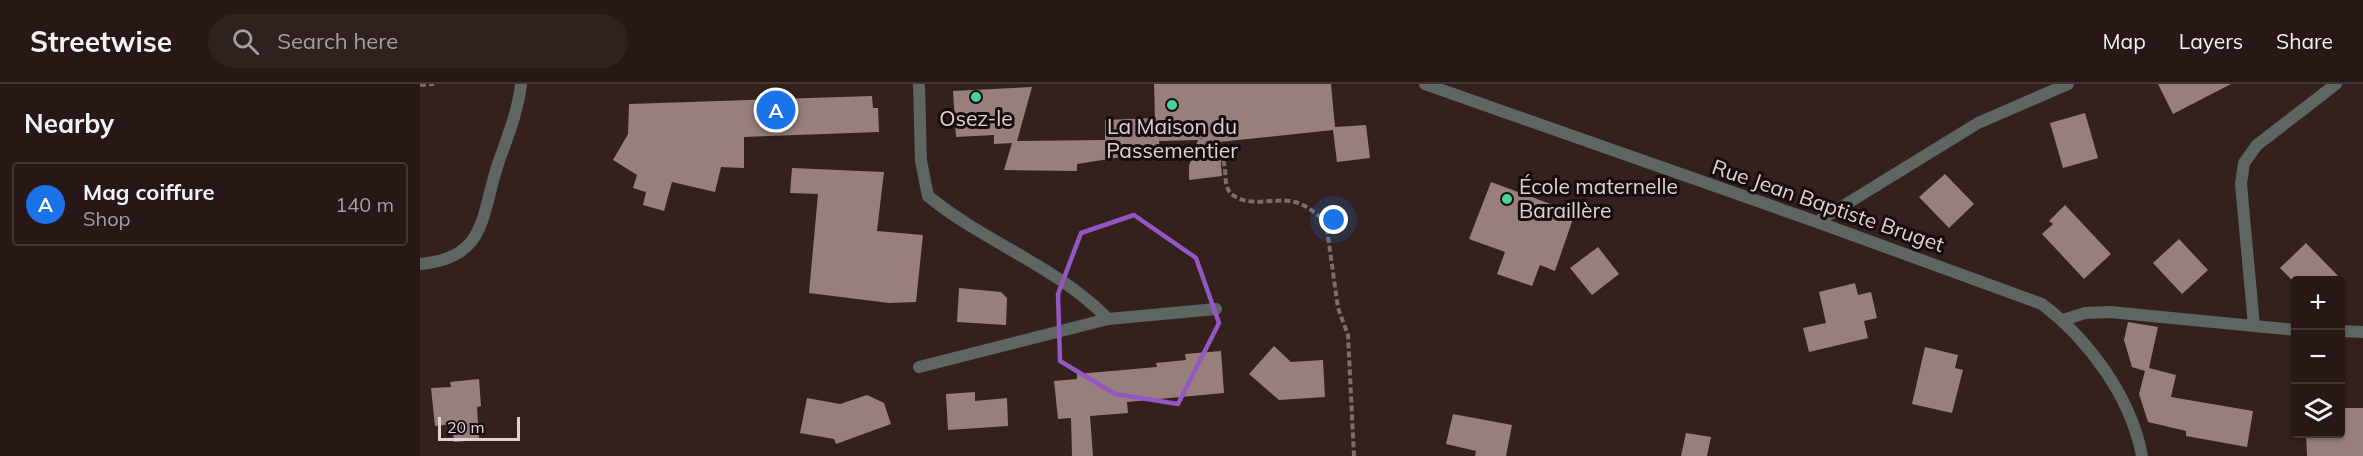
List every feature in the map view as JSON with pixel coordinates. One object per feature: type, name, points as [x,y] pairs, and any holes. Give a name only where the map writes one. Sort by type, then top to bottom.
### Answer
[{"type":"street","points":[[420,264],[434,263],[456,254],[472,240],[482,226],[497,167],[511,131],[521,84]]},
{"type":"street","points":[[919,84],[921,161],[928,196],[955,218],[1087,297],[1108,319]]},
{"type":"street","name":"Rue Jean Baptiste Bruget","points":[[1425,84],[2042,304],[2063,320],[2126,404],[2137,430],[2142,456]]},
{"type":"street","points":[[1817,222],[1978,123],[2068,84]]},
{"type":"street","points":[[2254,326],[2241,184],[2244,163],[2257,145],[2336,84]]},
{"type":"street","points":[[919,367],[1108,319],[1216,309]]},
{"type":"street","points":[[2063,320],[2085,313],[2110,312],[2291,330]]},
{"type":"street","points":[[2345,331],[2363,332]]},
{"type":"path","points":[[420,85],[434,84]]},
{"type":"path","points":[[1198,125],[1201,138],[1217,150],[1224,161],[1227,190],[1233,196],[1243,200],[1294,202],[1310,209],[1326,222],[1338,308],[1348,335],[1354,456]]},
{"type":"highlighted area","points":[[1134,215],[1196,258],[1219,323],[1178,404],[1115,394],[1060,361],[1058,294],[1081,233]]},
{"type":"building","points":[[1154,84],[1331,84],[1335,127],[1366,125],[1370,158],[1337,162],[1333,130],[1219,142],[1222,176],[1189,180],[1189,166],[1198,140],[1159,141],[1160,151],[1077,164],[1077,171],[1004,170],[1012,143],[994,144],[994,135],[956,137],[953,91],[1032,87],[1017,141],[1105,140],[1105,120],[1155,118]]},
{"type":"building","points":[[2158,84],[2231,84],[2173,114]]},
{"type":"building","points":[[872,96],[873,108],[878,108],[879,132],[744,137],[744,168],[721,167],[715,192],[672,182],[664,211],[643,205],[646,192],[633,188],[637,175],[613,160],[628,134],[629,104]]},
{"type":"building","points":[[2085,113],[2098,158],[2063,168],[2050,123]]},
{"type":"building","points":[[792,168],[884,172],[877,231],[923,235],[916,302],[889,303],[809,293],[818,194],[790,193]]},
{"type":"building","points":[[1945,174],[1974,204],[1949,228],[1919,197]]},
{"type":"building","points":[[1491,182],[1575,213],[1555,271],[1540,265],[1532,286],[1497,274],[1505,252],[1469,239]]},
{"type":"building","points":[[2065,205],[2111,254],[2084,279],[2042,234],[2053,224],[2049,221]]},
{"type":"building","points":[[2179,239],[2208,270],[2182,294],[2153,263]]},
{"type":"building","points":[[2306,243],[2338,276],[2291,276],[2291,279],[2280,268]]},
{"type":"building","points":[[1598,247],[1619,274],[1592,295],[1570,268]]},
{"type":"building","points":[[1855,283],[1858,295],[1871,292],[1877,318],[1864,321],[1868,338],[1809,352],[1803,328],[1826,323],[1819,292]]},
{"type":"building","points":[[959,288],[1001,292],[1007,298],[1006,325],[957,322]]},
{"type":"building","points":[[2128,322],[2158,327],[2149,368],[2176,375],[2171,397],[2253,411],[2247,447],[2186,436],[2186,431],[2148,422],[2139,394],[2145,371],[2132,367],[2124,340]]},
{"type":"building","points":[[1274,346],[1291,362],[1323,360],[1325,397],[1279,400],[1249,374]]},
{"type":"building","points":[[1925,347],[1958,355],[1955,368],[1963,370],[1952,413],[1912,404]]},
{"type":"building","points":[[1221,351],[1224,393],[1127,402],[1128,413],[1090,416],[1093,456],[1072,456],[1071,418],[1058,419],[1054,381],[1077,379],[1077,374],[1157,367],[1156,363],[1186,360],[1185,354]]},
{"type":"building","points":[[479,379],[481,406],[477,407],[479,440],[454,442],[452,424],[435,426],[431,388],[451,387],[450,382]]},
{"type":"building","points":[[975,392],[975,401],[1007,398],[1008,426],[948,430],[946,394]]},
{"type":"building","points":[[867,395],[884,403],[891,424],[836,444],[834,439],[800,433],[807,398],[840,404]]},
{"type":"building","points":[[2345,408],[2363,408],[2363,456],[2307,456],[2306,438],[2345,438]]},
{"type":"building","points":[[1453,414],[1512,425],[1506,456],[1475,456],[1476,451],[1446,444]]},
{"type":"building","points":[[1686,433],[1711,437],[1707,456],[1681,456]]},
{"type":"place","name":"Osez-le","points":[[976,97]]},
{"type":"place","name":"La Maison du Passementier","points":[[1172,105]]},
{"type":"place","name":"Mag coiffure","points":[[776,110]]},
{"type":"place","name":"École maternelle Baraillère","points":[[1507,199]]}]
